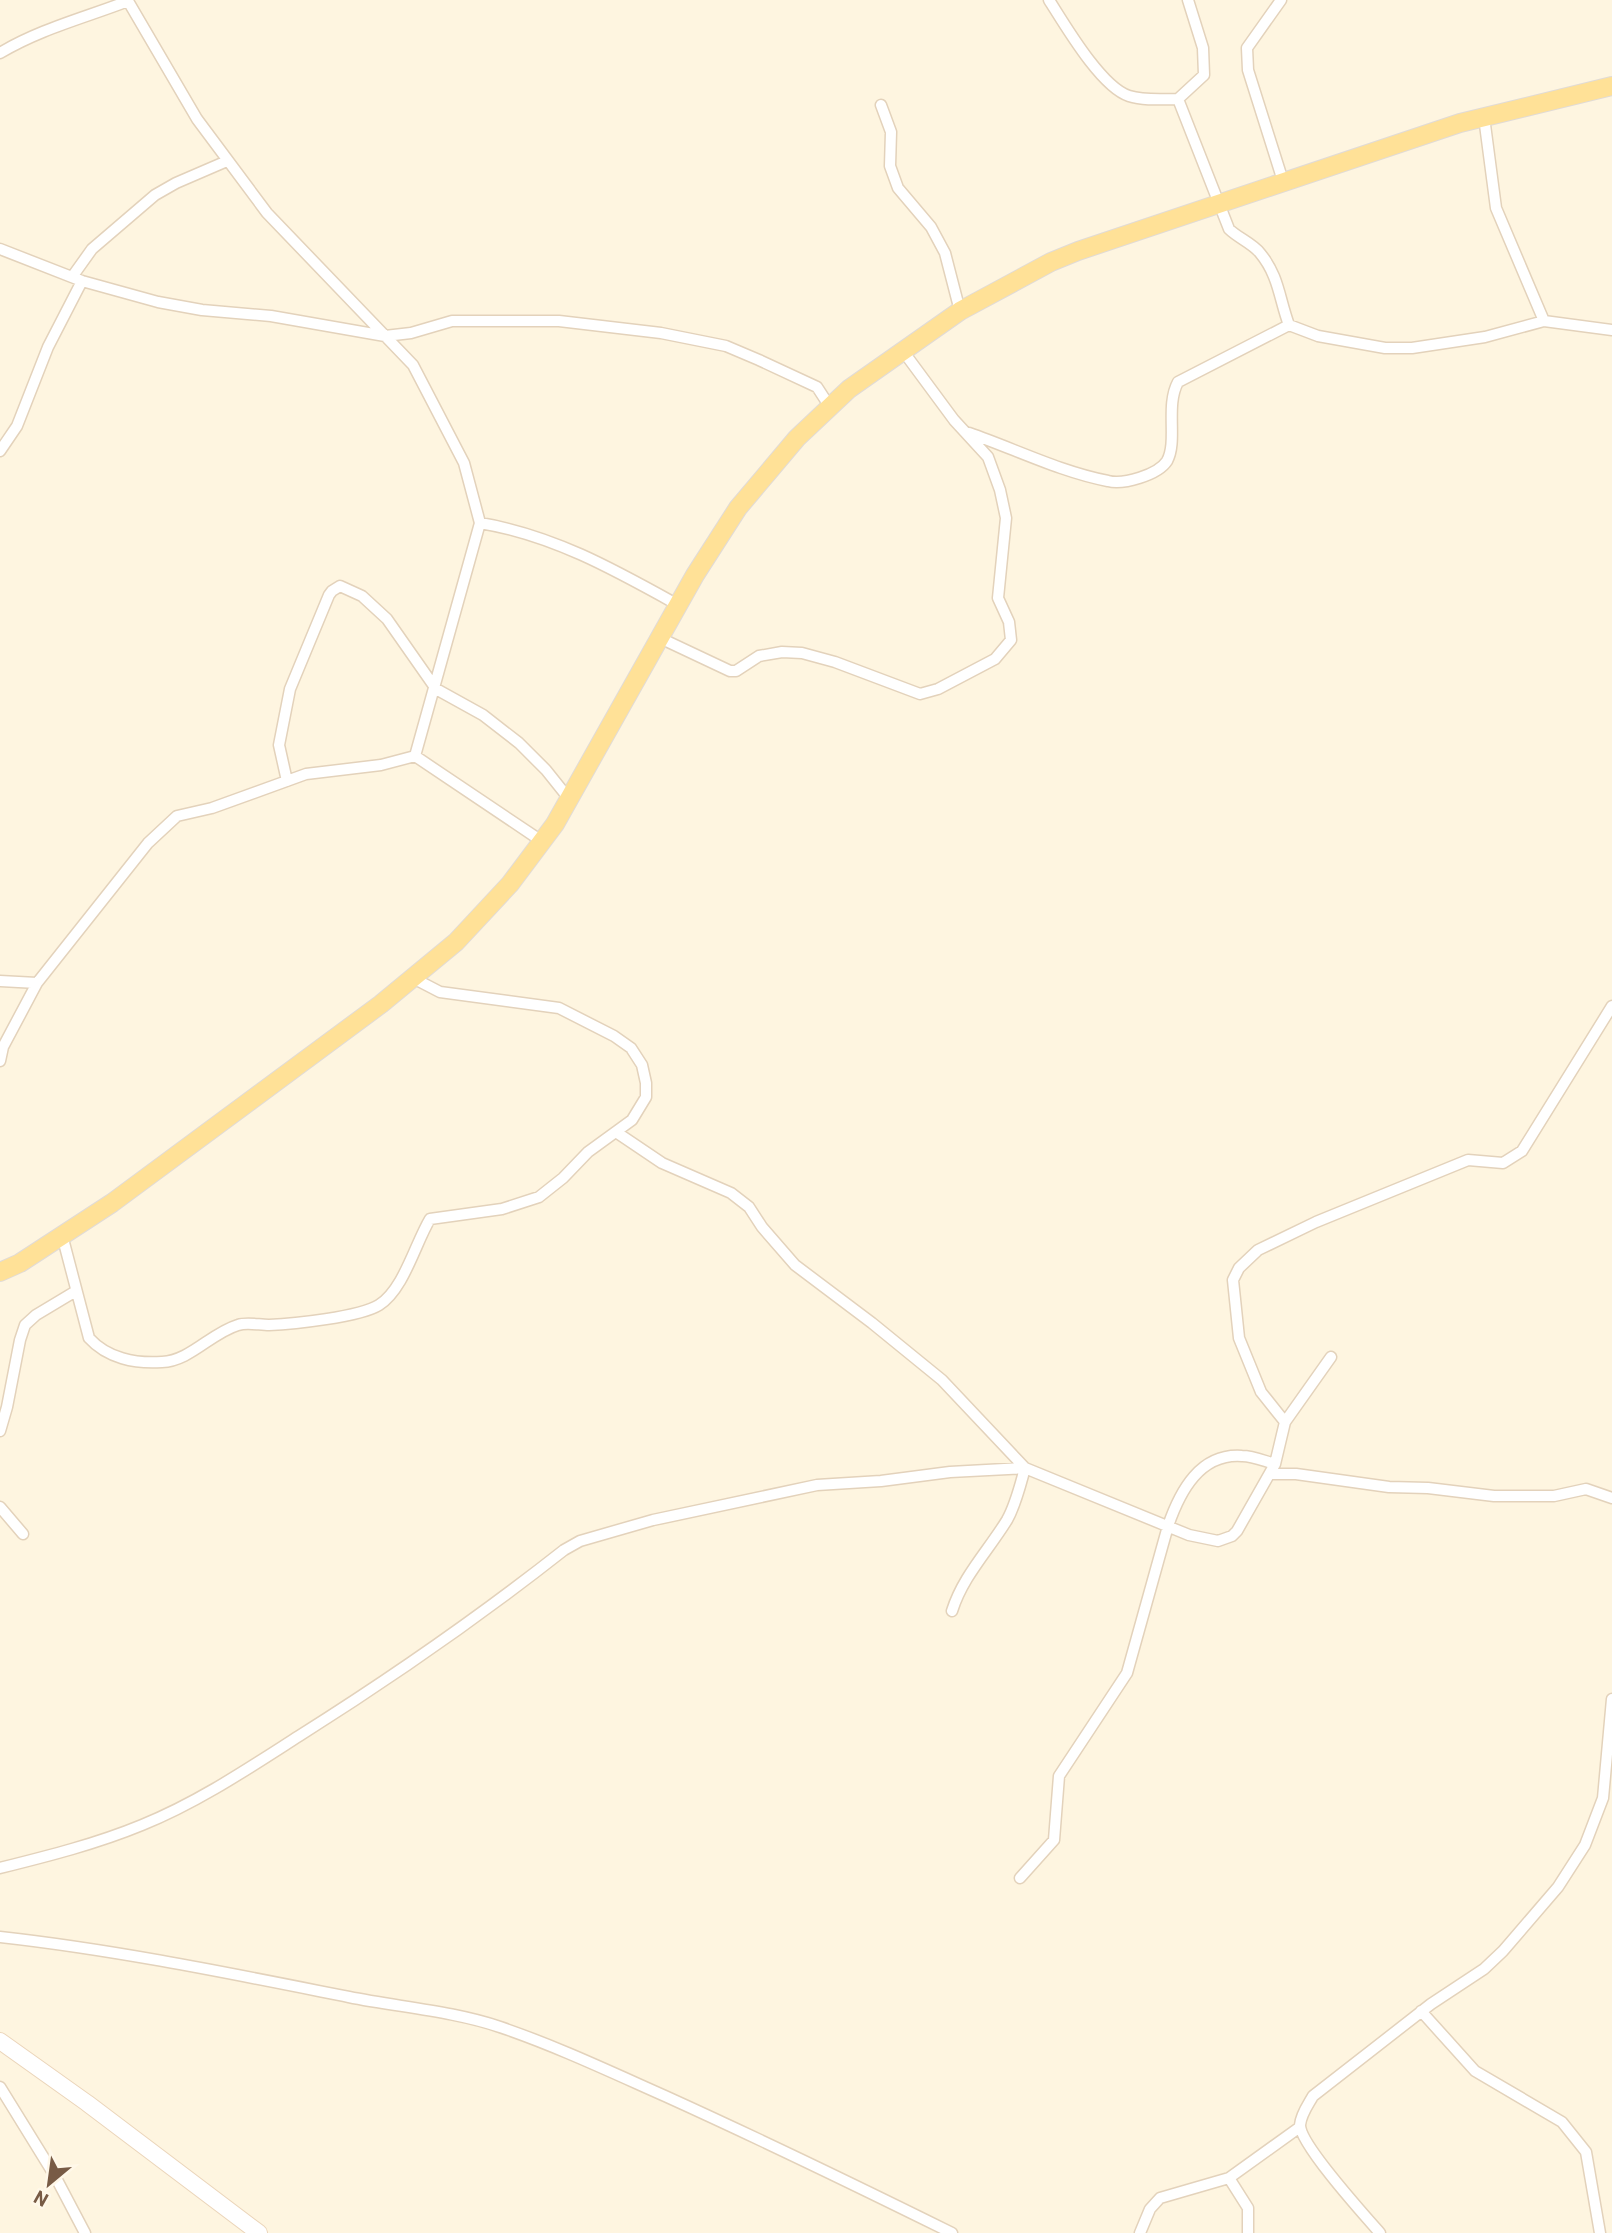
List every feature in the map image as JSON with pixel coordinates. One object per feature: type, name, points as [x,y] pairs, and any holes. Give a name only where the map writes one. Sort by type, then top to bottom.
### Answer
[{"type":"main road","points":[[0,1272],[20,1263],[112,1203],[413,978],[456,942],[510,884],[543,842],[570,800],[678,605],[738,508],[797,438],[849,389],[960,310],[1051,262],[1460,122],[1612,86]]},
{"type":"street","points":[[0,53],[44,30],[80,20],[128,0],[197,119],[267,213],[413,365],[464,463],[480,523],[436,689],[415,756]]},
{"type":"street","points":[[1049,0],[1099,72],[1126,95],[1178,99],[1204,75],[1203,48],[1188,0]]},
{"type":"street","points":[[1281,0],[1247,48],[1248,70],[1283,181]]},
{"type":"street","points":[[1178,99],[1229,229],[1238,239],[1258,250],[1276,277],[1289,325]]},
{"type":"street","points":[[880,105],[891,132],[890,166],[898,188],[931,227],[945,253],[960,310]]},
{"type":"street","points":[[1483,117],[1496,208],[1544,321]]},
{"type":"street","points":[[0,451],[17,426],[48,347],[92,249],[155,195],[228,161]]},
{"type":"street","points":[[0,249],[77,279],[169,304],[201,310],[271,316],[384,336],[411,333],[452,321],[559,321],[661,333],[726,346],[759,360],[817,387],[830,407]]},
{"type":"street","points":[[967,432],[1111,482],[1150,475],[1167,461],[1171,438],[1172,400],[1178,382],[1289,325],[1318,336],[1385,348],[1412,348],[1485,337],[1544,321],[1612,330]]},
{"type":"street","points":[[660,638],[730,671],[736,671],[760,656],[782,652],[802,653],[835,662],[920,694],[938,689],[995,659],[1011,640],[1009,622],[998,598],[1006,519],[1000,490],[988,457],[954,421],[903,351]]},
{"type":"street","points":[[480,523],[540,537],[607,566],[678,605]]},
{"type":"street","points":[[287,780],[279,745],[290,689],[332,591],[340,586],[362,596],[387,619],[436,689],[484,715],[519,743],[546,769],[570,800]]},
{"type":"street","points":[[0,1061],[3,1047],[37,983],[148,843],[177,816],[212,808],[306,774],[381,765],[415,756],[543,842]]},
{"type":"street","points":[[62,1235],[89,1338],[98,1349],[114,1356],[144,1362],[165,1362],[182,1357],[212,1336],[240,1324],[270,1325],[337,1317],[376,1307],[386,1300],[400,1281],[430,1219],[502,1209],[539,1197],[563,1178],[588,1152],[632,1121],[646,1097],[642,1065],[631,1048],[614,1036],[559,1008],[440,992],[413,978]]},
{"type":"street","points":[[0,981],[37,983]]},
{"type":"street","points":[[1284,1422],[1261,1392],[1239,1338],[1233,1280],[1239,1268],[1258,1250],[1316,1222],[1468,1160],[1503,1163],[1522,1151],[1612,1006]]},
{"type":"street","points":[[617,1132],[662,1163],[732,1192],[749,1207],[762,1227],[795,1265],[873,1323],[942,1380],[1025,1468],[1212,1541],[1232,1536],[1237,1531],[1272,1469],[1284,1422],[1331,1357]]},
{"type":"street","points":[[0,1431],[25,1325],[36,1315],[76,1291]]},
{"type":"street","points":[[1020,1878],[1054,1840],[1059,1776],[1127,1674],[1175,1507],[1190,1479],[1211,1463],[1226,1457],[1244,1456],[1272,1469],[1389,1488],[1428,1488],[1494,1496],[1554,1496],[1586,1489],[1612,1498]]},
{"type":"street","points":[[952,1611],[957,1593],[1016,1502],[1025,1468]]},
{"type":"street","points":[[0,1868],[100,1841],[145,1824],[196,1798],[271,1754],[422,1656],[564,1550],[580,1541],[653,1520],[817,1485],[881,1481],[950,1472],[1025,1468]]},
{"type":"street","points":[[0,1507],[23,1534]]},
{"type":"street","points":[[1380,2233],[1356,2208],[1307,2141],[1300,2127],[1303,2113],[1313,2095],[1421,2011],[1484,1969],[1558,1887],[1585,1845],[1603,1798],[1612,1699]]},
{"type":"street","points":[[0,1937],[209,1969],[405,2008],[458,2015],[499,2026],[597,2065],[758,2138],[952,2233]]},
{"type":"street","points":[[1421,2011],[1475,2071],[1562,2122],[1586,2152],[1600,2233]]},
{"type":"street","points":[[0,2041],[259,2233]]},
{"type":"street","points":[[0,2087],[55,2176],[85,2233]]},
{"type":"street","points":[[1140,2233],[1150,2209],[1160,2198],[1229,2178],[1300,2127]]},
{"type":"street","points":[[1229,2178],[1248,2208],[1248,2233]]}]
